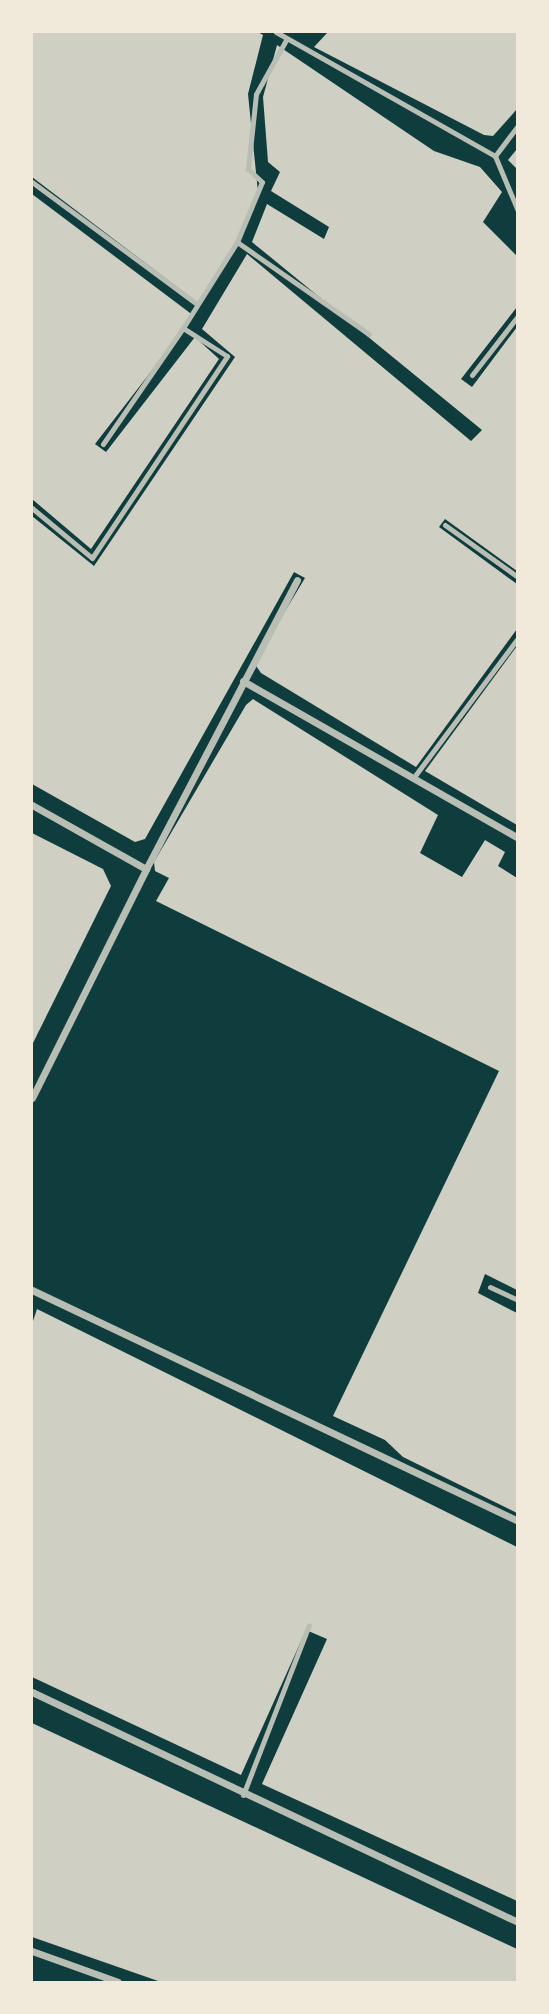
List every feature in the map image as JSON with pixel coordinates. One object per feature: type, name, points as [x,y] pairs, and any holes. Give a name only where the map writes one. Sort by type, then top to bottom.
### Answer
[{"type":"street","points":[[32,1098],[146,869],[297,580]]},
{"type":"street","points":[[243,681],[517,838]]},
{"type":"street","points":[[32,805],[146,869]]},
{"type":"street","points":[[32,1290],[517,1521]]},
{"type":"street","points":[[32,1692],[243,1795],[517,1922]]},
{"type":"street","points":[[32,1951],[118,1983]]},
{"type":"lane","points":[[275,32],[495,156],[517,211]]},
{"type":"lane","points":[[103,444],[183,328],[237,242],[262,182],[248,169],[256,93],[286,40]]},
{"type":"lane","points":[[495,156],[517,126]]},
{"type":"lane","points":[[32,182],[197,304]]},
{"type":"lane","points":[[237,242],[369,334]]},
{"type":"lane","points":[[472,375],[517,316]]},
{"type":"lane","points":[[32,508],[92,558],[227,356],[183,328]]},
{"type":"lane","points":[[445,525],[517,577]]},
{"type":"lane","points":[[414,777],[517,638]]},
{"type":"lane","points":[[490,1287],[517,1300]]},
{"type":"lane","points":[[243,1795],[309,1625]]},
{"type":"building","points":[[32,32],[258,32],[263,35],[248,94],[258,192],[234,252],[198,303],[32,177]]},
{"type":"building","points":[[328,32],[517,32],[517,109],[493,136],[484,135],[314,47]]},
{"type":"building","points":[[277,45],[434,151],[480,167],[502,192],[483,222],[517,256],[517,307],[461,379],[472,387],[517,327],[517,571],[445,519],[439,527],[517,584],[517,629],[416,767],[261,673],[254,663],[305,578],[294,572],[145,839],[135,842],[32,784],[32,516],[94,566],[235,357],[202,329],[247,254],[471,441],[482,430],[252,242],[267,204],[324,239],[329,227],[271,191],[280,172],[268,162],[263,97]]},
{"type":"building","points":[[517,149],[517,169],[508,160]]},
{"type":"building","points":[[32,194],[194,316],[95,444],[106,452],[195,337],[219,359],[91,549],[32,499]]},
{"type":"building","points":[[517,646],[517,825],[425,771]]},
{"type":"building","points":[[253,699],[438,815],[420,853],[462,877],[485,840],[505,852],[498,866],[517,878],[517,1290],[485,1274],[478,1293],[517,1313],[517,1513],[403,1457],[385,1440],[333,1416],[499,1071],[156,901],[169,878],[155,871],[154,862],[246,705]]},
{"type":"building","points":[[32,833],[103,869],[111,886],[32,1045]]},
{"type":"building","points":[[37,1309],[517,1547],[517,1901],[262,1784],[327,1639],[306,1630],[241,1775],[32,1677],[32,1324]]},
{"type":"building","points":[[32,1723],[517,1949],[517,1982],[161,1982],[32,1937]]}]
